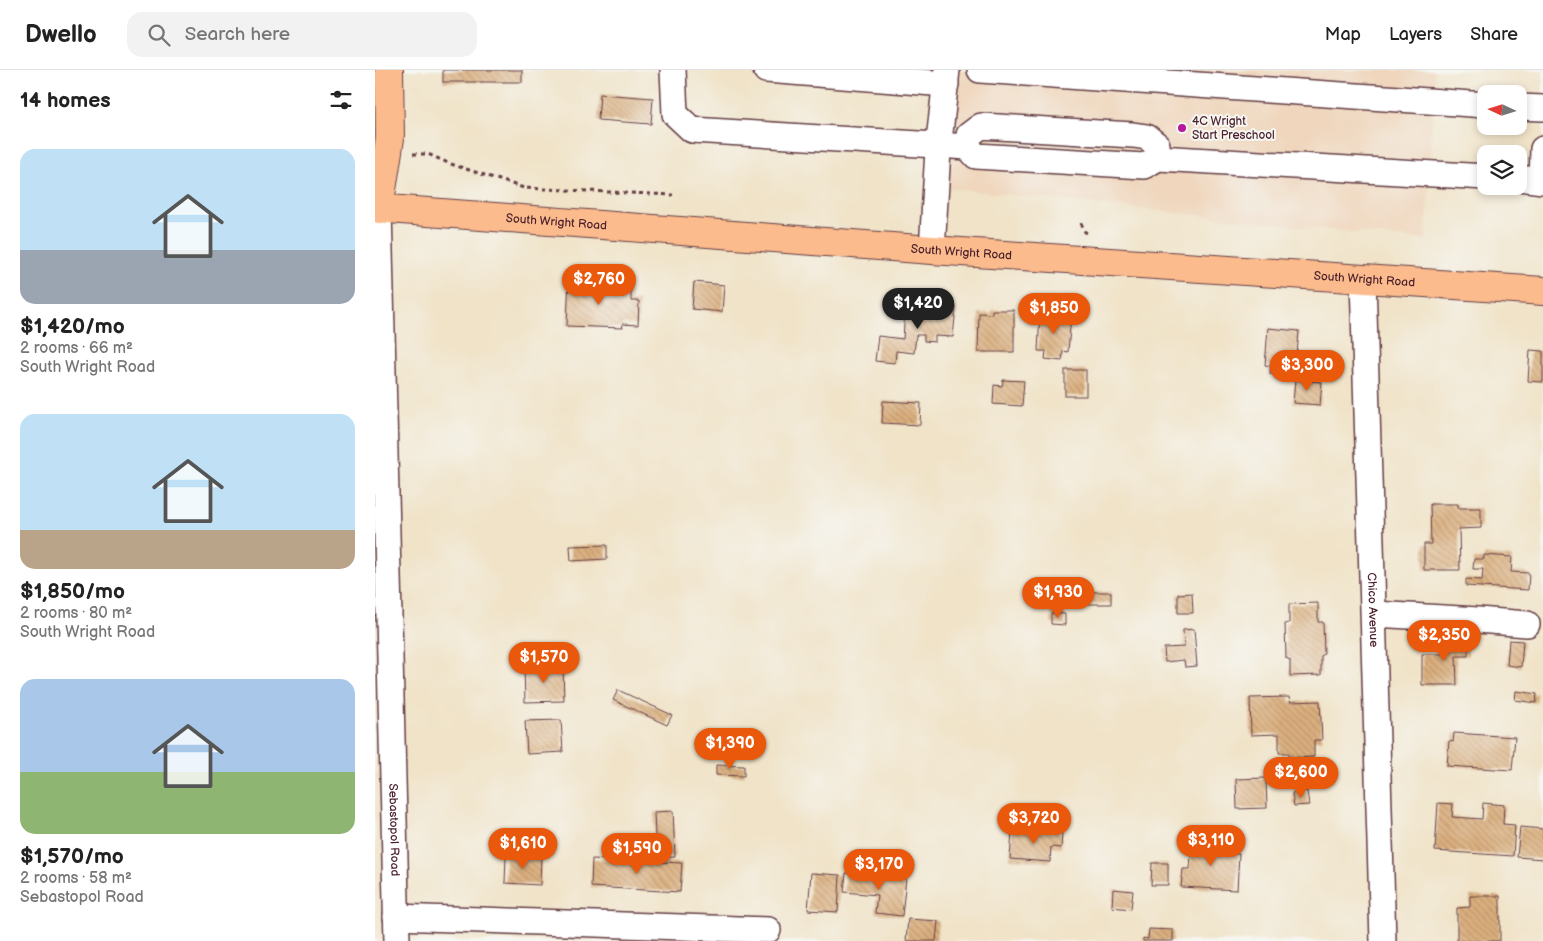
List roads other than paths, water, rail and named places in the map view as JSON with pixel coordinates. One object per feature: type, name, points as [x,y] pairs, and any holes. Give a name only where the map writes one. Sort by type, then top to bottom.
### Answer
[{"type":"main road","name":"Sebastopol Road","points":[[376,204],[391,138],[389,70]]},
{"type":"main road","name":"South Wright Road","points":[[376,204],[932,250],[1543,291]]},
{"type":"street","points":[[673,70],[675,114],[692,130],[968,147],[976,156],[1144,166],[1158,158],[1477,176]]},
{"type":"street","points":[[766,70],[946,77],[932,250]]},
{"type":"street","points":[[981,70],[1477,104]]},
{"type":"street","points":[[1527,107],[1543,108]]},
{"type":"street","points":[[1535,180],[1543,149]]},
{"type":"street","name":"Sebastopol Road","points":[[376,204],[383,708],[396,929]]},
{"type":"street","name":"Chico Avenue","points":[[1363,279],[1383,941]]},
{"type":"street","points":[[1374,614],[1527,624]]},
{"type":"street","points":[[396,929],[768,930]]},
{"type":"place","name":"4C Wright Start Preschool","points":[[1182,128]]}]
